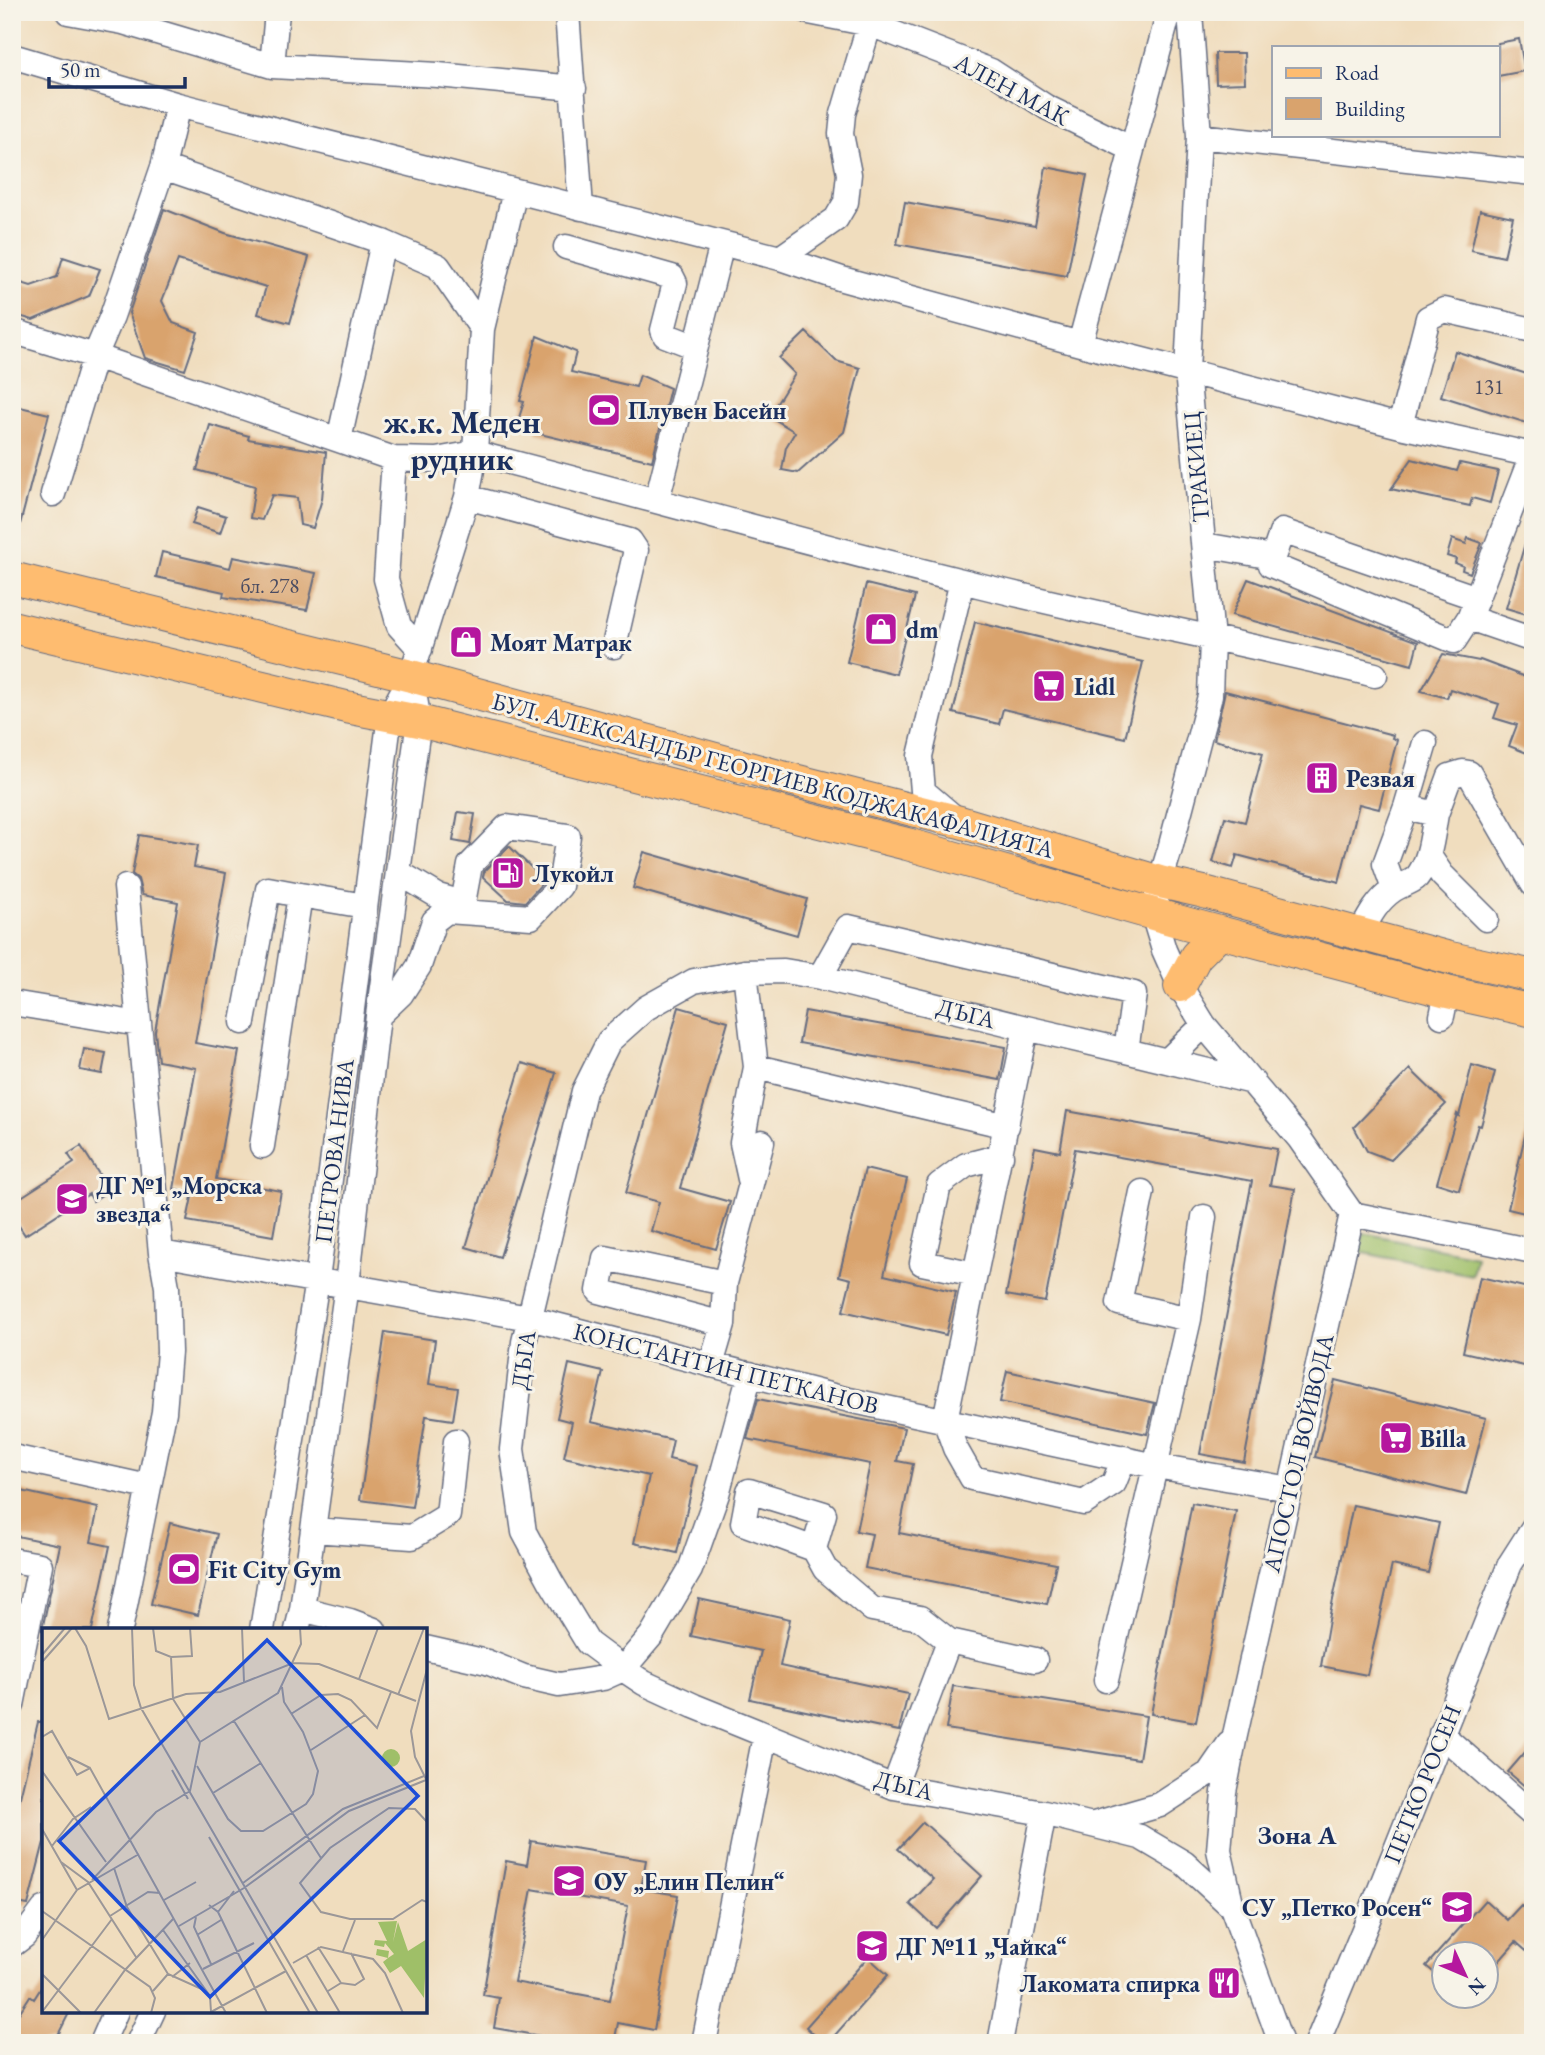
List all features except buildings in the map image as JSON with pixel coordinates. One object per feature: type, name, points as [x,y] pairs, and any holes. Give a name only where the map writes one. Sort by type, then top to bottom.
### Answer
[{"type":"main road","name":"БУЛ. АЛЕКСАНДЪР ГЕОРГИЕВ КОДЖАКАФАЛИЯТА","points":[[12,578],[415,663],[765,772],[960,822],[1160,882],[1192,888],[1446,957],[1533,976]]},
{"type":"main road","name":"БУЛ. АЛЕКСАНДЪР ГЕОРГИЕВ КОДЖАКАФАЛИЯТА","points":[[12,627],[346,707],[404,718],[907,844],[1220,932],[1444,1004],[1533,1011]]},
{"type":"main road","points":[[1180,986],[1196,956],[1220,932]]},
{"type":"street","points":[[68,12],[123,22],[272,66],[438,75],[574,88]]},
{"type":"street","points":[[272,66],[276,12]]},
{"type":"street","points":[[567,12],[581,208]]},
{"type":"street","name":"АЛЕН МАК","points":[[809,12],[871,18],[991,71],[1046,107],[1132,149]]},
{"type":"street","points":[[1080,344],[1169,12]]},
{"type":"street","name":"ТРАКИЕЦ","points":[[1153,914],[1210,696],[1212,639],[1187,371],[1199,136],[1190,12]]},
{"type":"street","points":[[780,258],[836,219],[846,202],[849,174],[841,134],[843,114],[871,18]]},
{"type":"street","points":[[12,56],[178,105],[780,258],[842,279],[1080,344],[1400,426],[1532,455],[1473,608],[1454,641],[1271,565],[1282,531],[1473,608],[1533,640]]},
{"type":"street","points":[[53,494],[95,356],[112,316],[163,167],[178,105]]},
{"type":"street","points":[[1199,136],[1533,173]]},
{"type":"street","points":[[163,167],[383,242],[438,266],[482,329]]},
{"type":"street","name":"ПЕТРОВА НИВА","points":[[262,1628],[317,1280],[365,906],[415,663],[467,497],[475,453],[482,329],[516,191]]},
{"type":"street","points":[[339,440],[383,242]]},
{"type":"street","points":[[657,500],[722,244]]},
{"type":"street","points":[[566,247],[671,277],[675,283],[663,330],[665,335],[696,347]]},
{"type":"street","points":[[1400,426],[1428,318],[1444,310],[1533,330]]},
{"type":"street","points":[[12,331],[95,356],[394,459],[436,460],[475,453],[962,581],[1376,675]]},
{"type":"street","points":[[394,459],[386,579],[399,626],[415,663]]},
{"type":"street","points":[[467,497],[630,541],[636,550],[614,646]]},
{"type":"street","points":[[1204,545],[1273,557]]},
{"type":"street","points":[[960,822],[923,792],[920,755],[962,581]]},
{"type":"street","name":"ПЕТРОВА НИВА","points":[[299,1619],[347,1285],[378,1016],[398,872],[404,718]]},
{"type":"street","points":[[1394,890],[1385,864],[1425,743]]},
{"type":"street","points":[[1360,933],[1382,899],[1415,878],[1429,856],[1436,814],[1450,776],[1463,772],[1469,773],[1533,884]]},
{"type":"street","points":[[1406,807],[1436,814]]},
{"type":"street","points":[[398,872],[462,907],[531,917],[560,886],[568,836],[506,827],[470,865],[462,907]]},
{"type":"street","points":[[1429,856],[1442,875],[1486,919]]},
{"type":"street","points":[[120,1628],[164,1412],[169,1352],[167,1287],[161,1253],[126,887]]},
{"type":"street","points":[[243,1022],[268,889],[365,906]]},
{"type":"street","points":[[262,1146],[300,895]]},
{"type":"street","points":[[378,1016],[401,994],[419,966],[434,920],[447,911],[462,907]]},
{"type":"street","points":[[1153,914],[1164,950],[1180,986],[1204,1025],[1299,1138],[1352,1214],[1533,1251]]},
{"type":"street","points":[[821,977],[848,927],[1134,994],[1126,1051]]},
{"type":"street","name":"ДЪГА","points":[[1232,1907],[1184,1863],[1140,1837],[1044,1813],[894,1787],[765,1736],[669,1694],[623,1669],[588,1643],[524,1532],[512,1449],[528,1318],[584,1091],[609,1041],[646,1008],[694,981],[745,972],[784,971],[821,977],[1253,1082]]},
{"type":"street","points":[[745,972],[756,1067],[741,1143],[751,1186]]},
{"type":"street","points":[[12,1003],[139,1024]]},
{"type":"street","points":[[1167,1061],[1204,1025]]},
{"type":"street","points":[[1026,1028],[945,1420],[955,1448],[972,1478],[1084,1503],[1114,1483],[1124,1458]]},
{"type":"street","points":[[1194,1067],[1204,1062],[1222,1045]]},
{"type":"street","points":[[756,1067],[1007,1126]]},
{"type":"street","points":[[711,1365],[723,1324],[725,1283],[762,1142]]},
{"type":"street","points":[[975,1274],[922,1263],[939,1185],[966,1165],[1001,1156]]},
{"type":"street","points":[[1142,1192],[1119,1303],[1189,1319]]},
{"type":"street","name":"АПОСТОЛ ВОЙВОДА","points":[[1282,2043],[1232,1907],[1219,1850],[1224,1792],[1235,1735],[1352,1214]]},
{"type":"street","points":[[1106,1680],[1189,1319],[1204,1217]]},
{"type":"street","name":"КОНСТАНТИН ПЕТКАНОВ","points":[[161,1253],[528,1318],[849,1400],[1156,1466],[1290,1489]]},
{"type":"street","points":[[723,1324],[599,1291],[605,1258],[725,1283]]},
{"type":"street","points":[[427,1648],[487,1662],[524,1677],[559,1685],[603,1678],[623,1669],[651,1636],[690,1570],[717,1494],[750,1374]]},
{"type":"street","points":[[313,1530],[412,1537],[448,1515],[456,1441]]},
{"type":"street","points":[[12,1457],[148,1487]]},
{"type":"street","name":"ПЕТКО РОСЕН","points":[[1317,2043],[1510,1564],[1533,1528]]},
{"type":"street","points":[[814,1549],[825,1569],[872,1609],[920,1618],[949,1641],[1035,1660]]},
{"type":"street","points":[[12,1560],[40,1565],[12,1705]]},
{"type":"street","points":[[299,1619],[350,1621],[369,1628]]},
{"type":"street","points":[[894,1787],[949,1641]]},
{"type":"street","points":[[1441,1734],[1533,1815]]},
{"type":"street","points":[[1094,1825],[1160,1805],[1209,1773],[1235,1735]]},
{"type":"street","points":[[704,2043],[765,1736]]},
{"type":"street","points":[[1000,2043],[1044,1813]]},
{"type":"street","points":[[12,1945],[24,1936],[42,1912]]},
{"type":"street","points":[[102,2043],[115,2013]]},
{"type":"street","points":[[138,2043],[152,2013]]},
{"type":"green space","points":[[1364,1233],[1476,1256],[1472,1275],[1359,1252]]},
{"type":"place","name":"Плувен Басейн","points":[[604,410]]},
{"type":"place","name":"dm","points":[[881,629]]},
{"type":"place","name":"Моят Матрак","points":[[466,642]]},
{"type":"place","name":"Lidl","points":[[1049,686]]},
{"type":"place","name":"Резвая","points":[[1322,778]]},
{"type":"place","name":"Лукойл","points":[[508,873]]},
{"type":"place","name":"ДГ №1 „Морска звезда“","points":[[72,1199]]},
{"type":"place","name":"Billa","points":[[1396,1438]]},
{"type":"place","name":"Fit City Gym","points":[[184,1569]]},
{"type":"place","name":"ОУ „Елин Пелин“","points":[[569,1881]]},
{"type":"place","name":"СУ „Петко Росен“","points":[[1457,1907]]},
{"type":"place","name":"ДГ №11 „Чайка“","points":[[872,1946]]},
{"type":"place","name":"Лакомата спирка","points":[[1224,1983]]},
{"type":"district","name":"ж.к. Меден рудник","points":[[462,440]]},
{"type":"district","name":"Зона А","points":[[1297,1835]]}]
